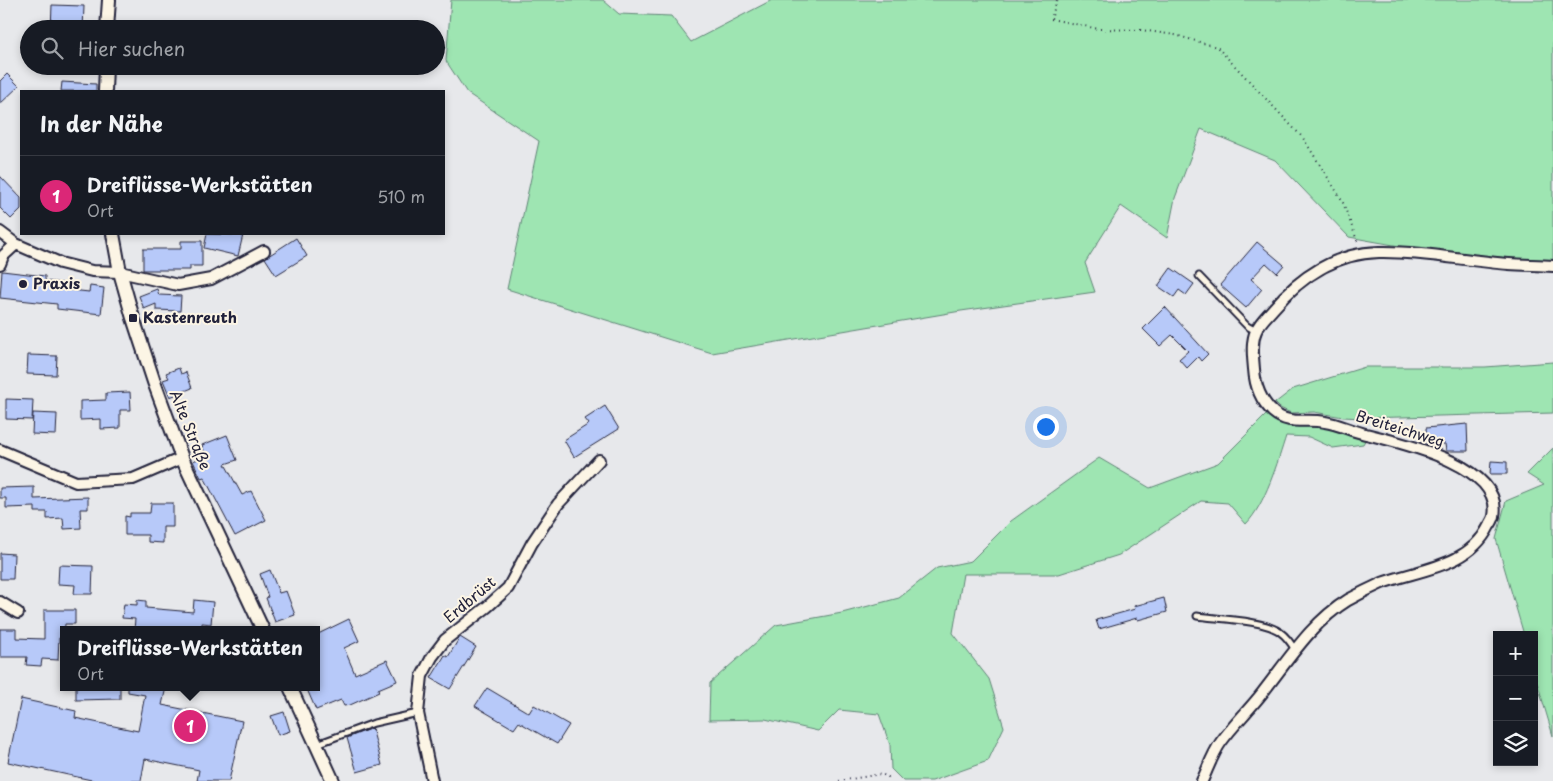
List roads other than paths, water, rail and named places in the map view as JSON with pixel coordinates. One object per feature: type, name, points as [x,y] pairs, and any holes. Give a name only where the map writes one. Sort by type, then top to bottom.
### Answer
[{"type":"street","points":[[108,20],[109,0]]},
{"type":"street","points":[[105,90],[106,75]]},
{"type":"street","points":[[0,232],[16,244],[60,263],[92,271],[120,272],[178,285],[211,279],[264,251]]},
{"type":"street","name":"Alte Straße","points":[[113,235],[120,272],[154,382],[182,458],[261,626]]},
{"type":"street","points":[[0,264],[3,256],[16,244]]},
{"type":"street","points":[[1256,331],[1276,306],[1310,274],[1344,257],[1361,252],[1394,252],[1509,264],[1553,266]]},
{"type":"street","name":"Breiteichweg","points":[[1202,781],[1220,743],[1308,634],[1324,618],[1346,601],[1383,583],[1447,563],[1467,553],[1485,535],[1494,517],[1491,493],[1479,479],[1439,455],[1325,422],[1290,421],[1280,418],[1264,401],[1257,387],[1253,357],[1256,331]]},
{"type":"street","points":[[0,450],[76,482],[132,479],[182,458]]},
{"type":"street","name":"Erdbrüst","points":[[432,781],[418,713],[422,676],[432,657],[445,640],[487,608],[508,588],[532,543],[558,504],[599,460]]},
{"type":"street","points":[[0,602],[18,613]]},
{"type":"street","points":[[292,691],[333,781]]},
{"type":"lane","points":[[1199,276],[1248,326],[1256,331]]},
{"type":"lane","points":[[1196,616],[1266,625],[1280,632],[1289,640],[1295,651]]},
{"type":"lane","points":[[317,744],[374,723],[418,713]]},
{"type":"place","name":"Praxis","points":[[23,284]]},
{"type":"place","name":"Kastenreuth","points":[[133,318]]},
{"type":"place","name":"Dreiflüsse-Werkstätten","points":[[190,726]]}]
